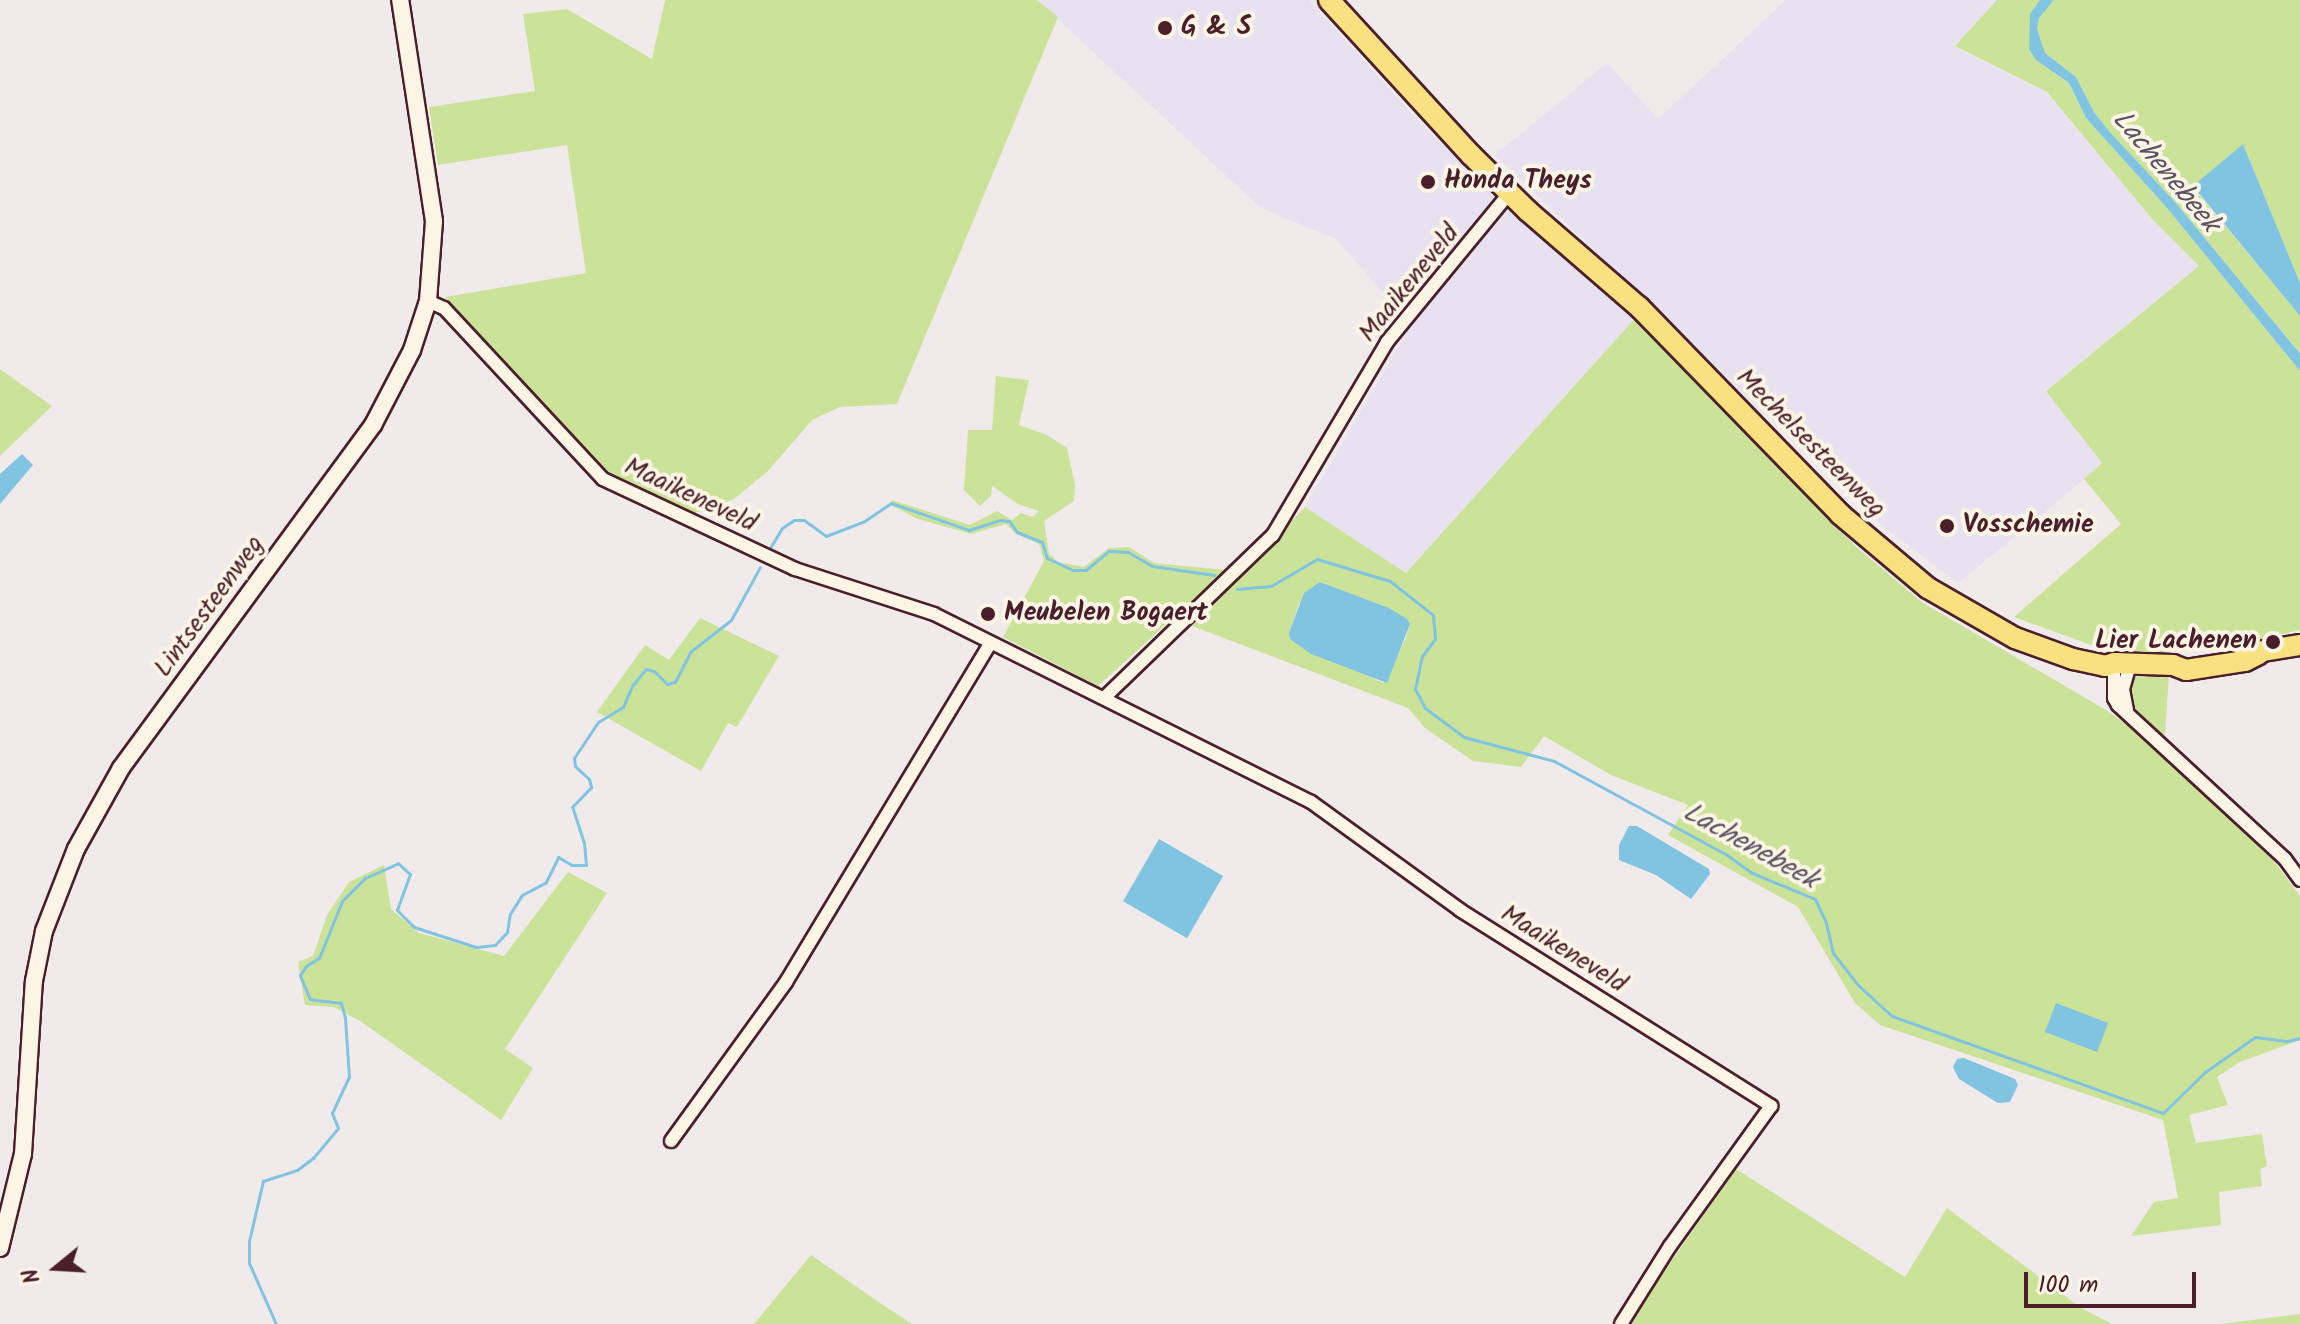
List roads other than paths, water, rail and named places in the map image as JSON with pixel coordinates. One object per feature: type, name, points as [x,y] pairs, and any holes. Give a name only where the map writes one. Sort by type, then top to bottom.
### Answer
[{"type":"main road","name":"Mechelsesteenweg","points":[[1329,0],[1430,114],[1510,192],[1631,284],[1867,524],[1902,555],[1974,604],[2039,637],[2108,655],[2122,664],[2173,665],[2184,660],[2259,654],[2300,645]]},
{"type":"street","name":"Lintsesteenweg","points":[[0,1248],[23,1154],[34,981],[44,931],[76,849],[121,768],[373,425],[412,350],[428,301],[434,221],[400,0]]},
{"type":"street","name":"Maaikeneveld","points":[[1105,697],[1273,535],[1387,342],[1510,192]]},
{"type":"street","name":"Maaikeneveld","points":[[428,301],[444,308],[603,479],[795,569],[904,602],[1105,697],[1311,802],[1460,910],[1771,1106],[1670,1246],[1621,1324]]},
{"type":"street","points":[[671,1141],[786,982],[990,644]]},
{"type":"street","points":[[2122,664],[2114,698],[2285,859],[2300,880]]},
{"type":"water","points":[[2040,0],[2054,0],[2039,18],[2037,29],[2045,53],[2076,77],[2094,112],[2108,130],[2175,202],[2300,353],[2300,371],[2167,208],[2086,118],[2069,83],[2036,60],[2029,49],[2030,14]]},
{"type":"water","points":[[2243,144],[2300,283],[2300,316],[2193,186]]},
{"type":"water","points":[[22,454],[33,465],[0,504],[0,474]]},
{"type":"water","points":[[1320,582],[1389,608],[1407,619],[1410,624],[1387,683],[1311,654],[1290,639],[1289,633],[1304,593]]},
{"type":"water","points":[[1629,826],[1637,826],[1709,869],[1710,874],[1691,899],[1656,875],[1619,860],[1619,845]]},
{"type":"water","points":[[1159,839],[1223,876],[1187,938],[1123,901]]},
{"type":"water","points":[[2056,1003],[2108,1023],[2097,1052],[2045,1032]]},
{"type":"water","points":[[1964,1058],[2015,1079],[2018,1085],[2010,1102],[1998,1103],[1959,1079],[1953,1067],[1957,1059]]},
{"type":"waterway","name":"Lachenebeek","points":[[770,548],[782,528],[794,520],[804,520],[826,536],[863,522],[891,503],[969,530],[1000,520],[1009,521],[1017,532],[1042,542],[1047,558],[1073,570],[1086,570],[1109,551],[1128,552],[1152,566],[1214,575]]},
{"type":"waterway","name":"Lachenebeek","points":[[1237,589],[1271,586],[1317,559],[1390,581],[1433,615],[1435,639],[1422,656],[1415,689],[1425,708],[1464,737],[1554,761],[1727,855],[1750,872],[1815,899],[1826,923],[1833,953],[1858,985],[1892,1016],[2163,1113],[2205,1072],[2255,1037],[2287,1041],[2300,1038]]},
{"type":"waterway","name":"Lachenebeek","points":[[276,1324],[249,1263],[249,1241],[263,1181],[297,1170],[313,1158],[338,1128],[332,1113],[349,1077],[345,1018],[341,1003],[310,999],[300,975],[306,966],[319,958],[342,901],[365,878],[398,863],[410,874],[397,910],[414,927],[476,947],[495,945],[507,932],[510,914],[522,895],[546,882],[558,857],[572,865],[586,865],[584,843],[572,807],[591,787],[589,779],[575,766],[574,758],[598,722],[623,707],[632,686],[646,669],[654,671],[667,684],[675,682],[690,652],[731,620],[760,567]]},
{"type":"place","name":"G & S","points":[[1165,28]]},
{"type":"place","name":"Honda Theys","points":[[1428,182]]},
{"type":"place","name":"Vosschemie","points":[[1947,526]]},
{"type":"place","name":"Meubelen Bogaert","points":[[988,614]]},
{"type":"place","name":"Lier Lachenen","points":[[2273,642]]}]
